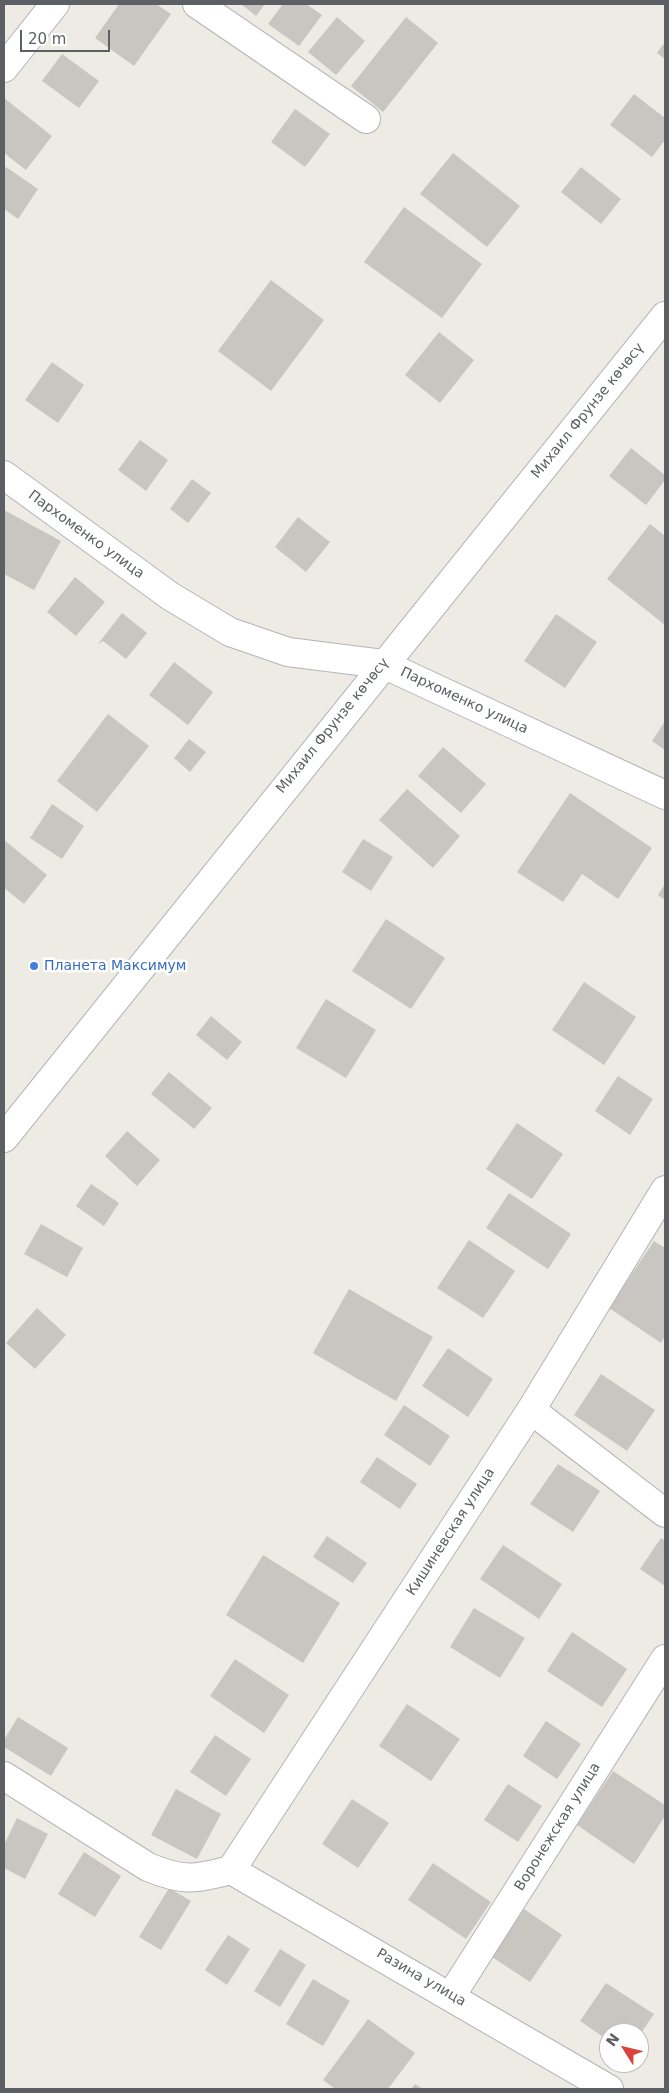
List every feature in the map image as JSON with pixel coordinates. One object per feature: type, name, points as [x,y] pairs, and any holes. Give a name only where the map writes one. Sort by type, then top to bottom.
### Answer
[{"type":"street","points":[[4,68],[56,4]]},
{"type":"street","points":[[197,4],[366,119]]},
{"type":"street","name":"Михаил Фрунзе көчөсү","points":[[4,1138],[383,664],[665,316]]},
{"type":"street","name":"Пархоменко улица","points":[[4,475],[170,596],[230,632],[288,652],[383,664],[665,795]]},
{"type":"street","name":"Кишиневская улица","points":[[231,1870],[531,1410],[665,1190]]},
{"type":"street","points":[[531,1410],[665,1513]]},
{"type":"street","name":"Воронежская улица","points":[[451,1996],[665,1659]]},
{"type":"street","points":[[4,1776],[148,1867],[169,1876],[194,1879],[231,1870]]},
{"type":"street","name":"Разина улица","points":[[231,1870],[609,2089]]},
{"type":"building","points":[[119,4],[156,4],[171,14],[134,66],[95,38]]},
{"type":"building","points":[[241,4],[265,4],[256,16]]},
{"type":"building","points":[[283,4],[306,4],[322,15],[299,46],[268,24]]},
{"type":"building","points":[[337,17],[365,41],[336,75],[308,52]]},
{"type":"building","points":[[406,17],[438,43],[383,112],[351,86]]},
{"type":"building","points":[[665,42],[665,59],[657,53]]},
{"type":"building","points":[[62,54],[99,81],[79,108],[42,81]]},
{"type":"building","points":[[634,94],[665,118],[665,140],[652,157],[610,125]]},
{"type":"building","points":[[4,98],[52,136],[26,170],[4,153]]},
{"type":"building","points":[[295,109],[330,134],[305,167],[271,142]]},
{"type":"building","points":[[453,153],[520,206],[487,247],[420,194]]},
{"type":"building","points":[[6,167],[38,189],[18,219],[4,209],[4,170]]},
{"type":"building","points":[[581,167],[621,199],[601,224],[561,192]]},
{"type":"building","points":[[404,207],[482,264],[442,318],[364,262]]},
{"type":"building","points":[[271,280],[324,320],[271,391],[218,351]]},
{"type":"building","points":[[439,332],[474,360],[440,403],[405,375]]},
{"type":"building","points":[[52,362],[84,385],[58,423],[25,400]]},
{"type":"building","points":[[140,440],[168,460],[146,491],[118,470]]},
{"type":"building","points":[[631,448],[665,475],[665,480],[646,505],[609,476]]},
{"type":"building","points":[[192,479],[211,493],[188,523],[170,509]]},
{"type":"building","points":[[4,510],[61,541],[34,590],[4,574]]},
{"type":"building","points":[[298,517],[330,542],[306,572],[275,547]]},
{"type":"building","points":[[650,524],[665,536],[665,625],[607,579]]},
{"type":"building","points":[[75,577],[105,602],[76,636],[47,612]]},
{"type":"building","points":[[122,613],[147,633],[126,659],[103,641],[98,644]]},
{"type":"building","points":[[556,614],[597,642],[565,688],[524,661]]},
{"type":"building","points":[[174,662],[213,692],[188,725],[149,695]]},
{"type":"building","points":[[108,714],[149,746],[97,812],[57,781]]},
{"type":"building","points":[[665,721],[665,750],[652,741]]},
{"type":"building","points":[[189,739],[206,752],[190,772],[174,758]]},
{"type":"building","points":[[443,747],[486,784],[461,813],[418,776]]},
{"type":"building","points":[[407,789],[460,836],[433,868],[379,820]]},
{"type":"building","points":[[570,793],[652,848],[618,899],[582,874],[563,902],[517,872]]},
{"type":"building","points":[[52,804],[84,826],[62,859],[30,838]]},
{"type":"building","points":[[363,839],[393,857],[371,891],[342,872]]},
{"type":"building","points":[[4,840],[47,875],[24,904],[4,888]]},
{"type":"building","points":[[665,884],[665,900],[658,895]]},
{"type":"building","points":[[386,919],[445,958],[411,1009],[352,971]]},
{"type":"building","points":[[584,982],[636,1017],[604,1065],[552,1030]]},
{"type":"building","points":[[326,999],[376,1030],[346,1078],[296,1048]]},
{"type":"building","points":[[211,1016],[242,1042],[227,1060],[196,1035]]},
{"type":"building","points":[[169,1072],[212,1108],[194,1129],[151,1094]]},
{"type":"building","points":[[618,1076],[653,1099],[630,1135],[595,1111]]},
{"type":"building","points":[[517,1123],[563,1154],[532,1199],[486,1169]]},
{"type":"building","points":[[127,1131],[160,1160],[137,1186],[105,1156]]},
{"type":"building","points":[[91,1184],[119,1203],[104,1226],[76,1206]]},
{"type":"building","points":[[509,1193],[571,1234],[548,1269],[486,1228]]},
{"type":"building","points":[[41,1224],[83,1248],[67,1277],[24,1254]]},
{"type":"building","points":[[469,1240],[515,1271],[483,1318],[437,1288]]},
{"type":"building","points":[[654,1241],[665,1248],[665,1336],[661,1343],[609,1308]]},
{"type":"building","points":[[349,1289],[433,1337],[396,1401],[313,1353]]},
{"type":"building","points":[[37,1308],[66,1335],[35,1369],[6,1343]]},
{"type":"building","points":[[448,1348],[493,1379],[468,1417],[422,1386]]},
{"type":"building","points":[[601,1374],[655,1410],[627,1451],[574,1415]]},
{"type":"building","points":[[404,1405],[450,1436],[430,1466],[384,1435]]},
{"type":"building","points":[[377,1457],[417,1484],[400,1509],[360,1482]]},
{"type":"building","points":[[558,1464],[600,1491],[573,1532],[530,1504]]},
{"type":"building","points":[[327,1536],[367,1563],[353,1583],[313,1557]]},
{"type":"building","points":[[661,1538],[665,1541],[665,1586],[640,1569]]},
{"type":"building","points":[[503,1545],[562,1584],[539,1619],[480,1579]]},
{"type":"building","points":[[263,1555],[340,1603],[303,1663],[226,1615]]},
{"type":"building","points":[[474,1608],[525,1638],[500,1678],[450,1647]]},
{"type":"building","points":[[572,1632],[627,1669],[602,1707],[547,1671]]},
{"type":"building","points":[[235,1659],[289,1695],[264,1733],[210,1696]]},
{"type":"building","points":[[407,1704],[460,1739],[431,1781],[379,1746]]},
{"type":"building","points":[[18,1717],[68,1748],[51,1776],[4,1747],[4,1740]]},
{"type":"building","points":[[546,1721],[581,1744],[557,1779],[523,1756]]},
{"type":"building","points":[[215,1735],[251,1759],[226,1796],[190,1772]]},
{"type":"building","points":[[613,1771],[665,1805],[665,1816],[634,1864],[577,1825]]},
{"type":"building","points":[[508,1784],[542,1806],[518,1842],[484,1820]]},
{"type":"building","points":[[176,1789],[221,1814],[197,1859],[151,1835]]},
{"type":"building","points":[[352,1799],[389,1823],[358,1868],[322,1844]]},
{"type":"building","points":[[17,1818],[48,1834],[25,1879],[4,1868],[4,1845]]},
{"type":"building","points":[[84,1852],[121,1876],[95,1917],[58,1894]]},
{"type":"building","points":[[433,1863],[491,1902],[466,1939],[408,1900]]},
{"type":"building","points":[[169,1888],[191,1901],[161,1950],[139,1937]]},
{"type":"building","points":[[524,1909],[562,1935],[530,1982],[492,1957]]},
{"type":"building","points":[[228,1935],[250,1949],[227,1985],[205,1970]]},
{"type":"building","points":[[280,1949],[306,1965],[280,2007],[254,1991]]},
{"type":"building","points":[[313,1979],[350,2001],[323,2046],[286,2024]]},
{"type":"building","points":[[606,1983],[654,2014],[648,2023],[599,2023],[599,2034],[580,2021]]},
{"type":"building","points":[[368,2019],[415,2053],[388,2089],[335,2089],[323,2080]]},
{"type":"building","points":[[415,2084],[423,2089],[411,2089]]},
{"type":"place","name":"Планета Максимум","points":[[34,966]]}]
